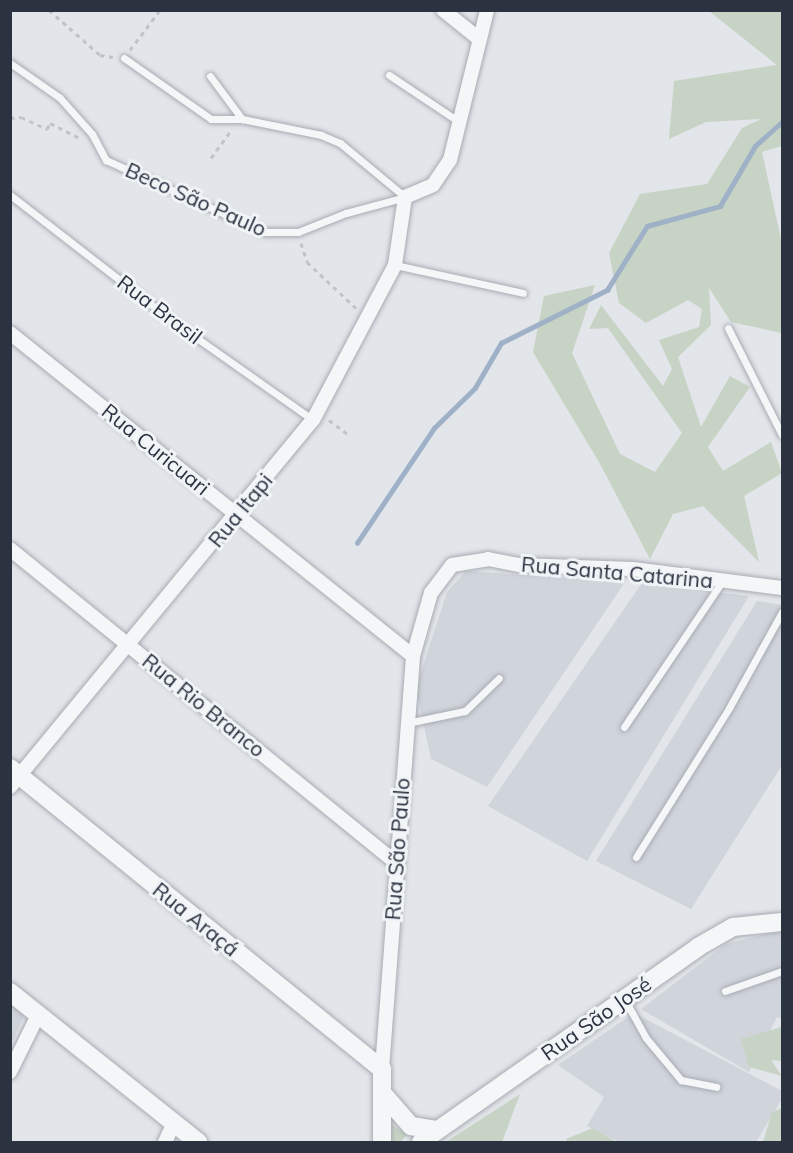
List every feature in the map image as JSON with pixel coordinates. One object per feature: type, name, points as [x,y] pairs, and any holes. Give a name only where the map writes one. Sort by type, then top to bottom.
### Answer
[{"type":"street","points":[[442,10],[478,38]]},
{"type":"street","points":[[405,197],[423,191],[439,177],[450,160],[478,38],[487,10]]},
{"type":"street","name":"Rua Itapi","points":[[14,777],[129,644],[315,416],[369,319],[395,266],[405,197]]},
{"type":"street","name":"Rua Curicuari","points":[[10,333],[413,656]]},
{"type":"street","name":"Rua Rio Branco","points":[[10,549],[395,862]]},
{"type":"street","name":"Rua Santa Catarina","points":[[452,565],[488,559],[723,580],[783,588]]},
{"type":"street","name":"Rua São Paulo","points":[[382,1143],[382,1069],[395,862],[413,656],[431,593],[452,565]]},
{"type":"street","name":"Rua Araçá","points":[[14,777],[382,1069]]},
{"type":"street","name":"Rua São José","points":[[421,1143],[435,1130],[624,998],[732,927],[783,922]]},
{"type":"street","points":[[10,992],[198,1143]]},
{"type":"street","points":[[10,1072],[38,1015]]},
{"type":"street","points":[[382,1094],[411,1126],[435,1130]]},
{"type":"street","points":[[165,1143],[174,1124]]},
{"type":"lane","points":[[124,58],[211,118],[242,119],[321,135],[340,143],[405,197]]},
{"type":"lane","name":"Beco São Paulo","points":[[10,63],[60,98],[79,117],[106,159],[264,232],[298,232],[346,213],[405,197]]},
{"type":"lane","points":[[389,75],[458,121]]},
{"type":"lane","points":[[210,76],[242,119]]},
{"type":"lane","name":"Rua Brasil","points":[[10,195],[167,317],[315,416]]},
{"type":"lane","points":[[395,266],[523,293]]},
{"type":"lane","points":[[728,328],[783,435]]},
{"type":"lane","points":[[624,727],[723,580]]},
{"type":"lane","points":[[636,857],[729,708],[783,612]]},
{"type":"lane","points":[[407,723],[465,711],[499,678]]},
{"type":"lane","points":[[725,991],[783,971]]},
{"type":"lane","points":[[624,998],[646,1038],[681,1080],[716,1087]]},
{"type":"path","points":[[49,10],[99,55],[124,58],[160,10]]},
{"type":"path","points":[[10,118],[21,117],[47,129],[50,123],[97,147]]},
{"type":"path","points":[[211,158],[242,119]]},
{"type":"path","points":[[298,232],[307,262],[369,319]]},
{"type":"path","points":[[315,416],[350,436]]},
{"type":"shaded area","points":[[466,571],[625,582],[487,787],[431,759],[416,688],[447,592]]},
{"type":"shaded area","points":[[642,583],[749,596],[587,861],[488,806]]},
{"type":"shaded area","points":[[757,601],[782,605],[782,765],[691,909],[596,861]]},
{"type":"shaded area","points":[[782,930],[782,1018],[777,1017],[749,1072],[641,1009],[726,944]]},
{"type":"shaded area","points":[[11,1001],[25,1013],[11,1045]]},
{"type":"shaded area","points":[[634,1013],[782,1091],[782,1099],[756,1142],[620,1142],[587,1126],[604,1097],[558,1065]]},
{"type":"green space","points":[[709,11],[782,11],[782,146],[762,152],[782,244],[782,333],[731,322],[709,288],[711,325],[678,357],[701,427],[730,376],[750,387],[708,447],[723,471],[771,442],[782,473],[744,496],[759,562],[703,506],[673,514],[650,559],[599,462],[533,352],[544,296],[595,285],[572,353],[620,454],[655,472],[682,433],[608,328],[589,329],[601,305],[663,386],[672,369],[659,340],[699,327],[702,309],[688,300],[646,323],[619,303],[609,253],[640,194],[707,184],[742,128],[761,119],[706,122],[669,139],[674,81],[777,65]]},
{"type":"green space","points":[[782,1027],[782,1061],[771,1060],[782,1076],[749,1067],[741,1039]]},
{"type":"green space","points":[[520,1094],[502,1142],[446,1142]]},
{"type":"green space","points":[[782,1108],[782,1142],[763,1142],[772,1112]]},
{"type":"green space","points":[[391,1124],[407,1134],[401,1142],[390,1142]]},
{"type":"green space","points":[[593,1128],[617,1142],[568,1142],[566,1139]]},
{"type":"waterway","points":[[357,543],[434,428],[475,388],[501,343],[607,290],[647,226],[720,206],[755,146],[782,122]]}]
